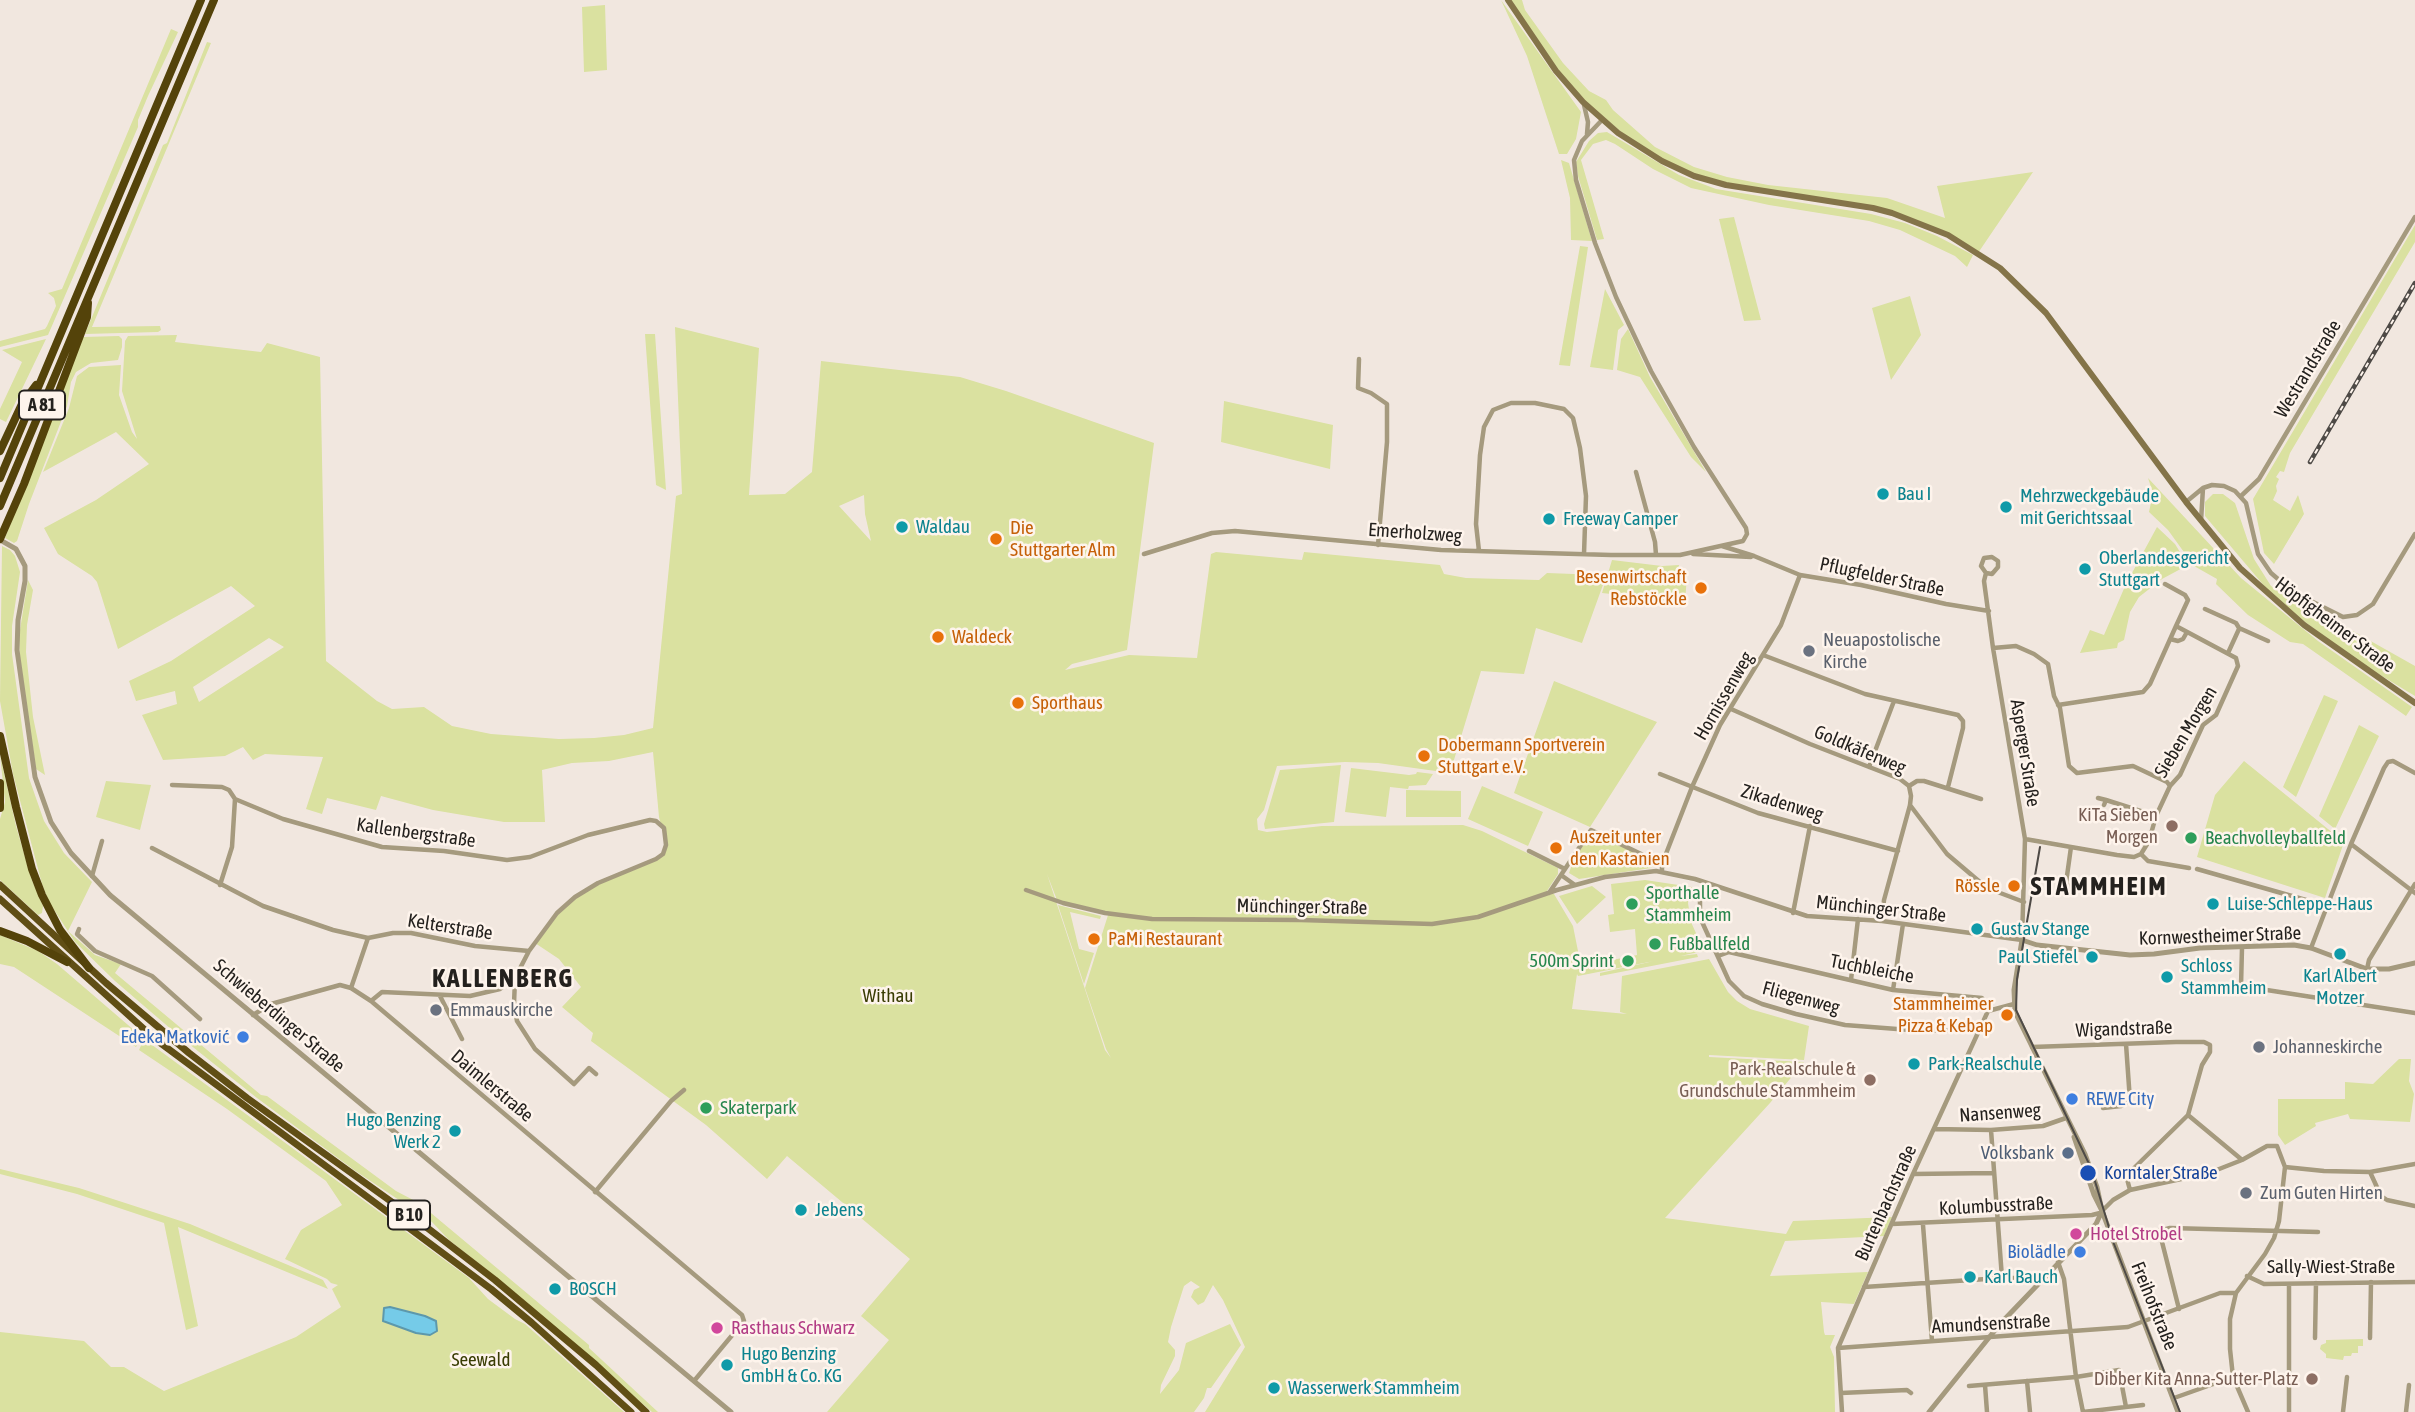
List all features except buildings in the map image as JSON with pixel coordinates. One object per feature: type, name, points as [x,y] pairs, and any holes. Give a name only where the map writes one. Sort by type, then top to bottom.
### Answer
[{"type":"highway","name":"A 81","points":[[0,478],[201,0]]},
{"type":"highway","points":[[0,540],[24,484],[88,297],[214,0]]},
{"type":"highway","name":"A 81","points":[[0,506],[73,342]]},
{"type":"highway","points":[[0,452],[22,404],[44,374]]},
{"type":"highway","points":[[0,736],[16,807],[41,895],[60,930],[89,968]]},
{"type":"highway","points":[[0,783],[0,808]]},
{"type":"highway","name":"B 10","points":[[0,885],[89,968],[247,1098],[421,1223],[485,1273],[596,1365],[646,1412]]},
{"type":"highway","name":"B 10","points":[[0,899],[155,1040],[491,1289],[631,1412]]},
{"type":"highway","points":[[0,931],[27,941],[67,962]]},
{"type":"main road","name":"Höpfigheimer Straße","points":[[1508,0],[1556,71],[1583,102],[1640,148],[1693,176],[1726,185],[1892,213],[1948,234],[1990,260],[2046,313],[2186,502],[2240,568],[2304,625],[2415,703]]},
{"type":"street","points":[[1583,102],[1587,115],[1587,135]]},
{"type":"street","name":"Emerholzweg","points":[[1602,120],[1577,150],[1574,168],[1604,268],[1651,371],[1694,447],[1746,528],[1747,534],[1743,541],[1689,553]]},
{"type":"street","name":"Westrandstraße","points":[[2241,496],[2259,479],[2415,216]]},
{"type":"street","points":[[1359,359],[1358,388],[1387,404],[1387,442],[1378,545]]},
{"type":"street","points":[[1479,551],[1476,524],[1484,426],[1493,410],[1510,403],[1535,403],[1564,409],[1573,418],[1586,496],[1584,554]]},
{"type":"street","points":[[1636,472],[1656,555]]},
{"type":"street","points":[[2186,502],[2203,488],[2212,485],[2224,486],[2241,496],[2249,511],[2258,554],[2271,573],[2287,588],[2313,604],[2343,617],[2357,615],[2373,604],[2415,534]]},
{"type":"street","points":[[2202,522],[2203,488]]},
{"type":"street","name":"Emerholzweg","points":[[1144,554],[1212,533],[1235,531],[1378,545],[1479,551],[1656,555],[1689,553],[1763,559]]},
{"type":"street","name":"Schwieberdinger Straße","points":[[0,540],[12,546],[23,561],[26,571],[18,620],[17,650],[34,777],[51,822],[66,847],[110,895],[730,1412]]},
{"type":"street","name":"Emerholzweg","points":[[1720,545],[1771,563]]},
{"type":"street","name":"Asperger Straße","points":[[1986,573],[1992,574],[1997,570],[1999,564],[1995,558],[1988,556],[1981,566],[1986,573],[1984,581],[1993,648],[2025,839],[2022,940]]},
{"type":"street","name":"Pflugfelder Straße","points":[[1771,563],[1800,575],[1989,611]]},
{"type":"street","name":"Hornissenweg","points":[[1662,872],[1662,864],[1692,787],[1720,724],[1781,625],[1800,575]]},
{"type":"street","points":[[2058,705],[2143,692],[2150,684],[2188,600],[2185,595],[2165,584]]},
{"type":"street","points":[[2205,609],[2268,641]]},
{"type":"street","points":[[2176,626],[2228,653]]},
{"type":"street","name":"Sieben Morgen","points":[[2141,854],[2149,841],[2169,786],[2179,775],[2203,725],[2216,715],[2235,673],[2238,666],[2236,658],[2228,653],[2239,628]]},
{"type":"street","points":[[2170,639],[2183,639],[2187,632]]},
{"type":"street","points":[[1993,648],[2015,646],[2048,664],[2069,765],[2077,773],[2133,766],[2167,782],[2169,786]]},
{"type":"street","points":[[1763,655],[1865,694],[1954,714],[1963,722],[1948,787]]},
{"type":"street","points":[[1869,767],[1894,701]]},
{"type":"street","name":"Goldkäferweg","points":[[1731,709],[1900,779],[1909,786],[1917,781],[1924,781],[1981,799]]},
{"type":"street","points":[[2311,948],[2351,844],[2388,762],[2397,761],[2415,773]]},
{"type":"street","name":"Zikadenweg","points":[[1660,774],[1758,813],[1898,851]]},
{"type":"street","name":"Kallenbergstraße","points":[[172,785],[222,786],[229,790],[235,799],[283,819],[382,846],[507,860],[530,857],[588,835],[650,820],[661,824],[665,831],[666,845],[663,854],[598,883],[575,897],[557,913],[529,951]]},
{"type":"street","points":[[1882,921],[1884,900],[1912,796],[1909,786]]},
{"type":"street","points":[[2098,798],[2156,816]]},
{"type":"street","points":[[220,885],[232,847],[235,799]]},
{"type":"street","points":[[1910,805],[1947,854],[1987,888],[2024,902]]},
{"type":"street","points":[[1793,913],[1810,826]]},
{"type":"street","points":[[1548,894],[1591,830],[1662,864]]},
{"type":"street","points":[[2025,839],[2129,857],[2141,854],[2148,860],[2189,868]]},
{"type":"street","points":[[92,876],[102,841]]},
{"type":"street","points":[[2351,844],[2413,891]]},
{"type":"street","points":[[2071,847],[2065,885],[2071,888],[2071,891]]},
{"type":"street","name":"Kelterstraße","points":[[152,848],[220,885],[290,917],[368,938],[411,933],[475,946],[529,951]]},
{"type":"street","points":[[1529,851],[1565,869]]},
{"type":"street","points":[[2197,869],[2327,906]]},
{"type":"street","name":"Münchinger Straße","points":[[1026,890],[1063,903],[1105,913],[1152,919],[1432,924],[1478,917],[1615,875],[1662,872],[1704,882],[1807,916],[1882,921],[2022,940]]},
{"type":"street","points":[[1560,875],[1576,885]]},
{"type":"street","name":"Fliegenweg","points":[[1704,882],[1700,896],[1700,914],[1730,981],[1744,996],[1796,1014],[1845,1025],[1978,1031]]},
{"type":"street","points":[[2367,969],[2369,960],[2415,884]]},
{"type":"street","points":[[1851,980],[1858,919]]},
{"type":"street","points":[[1893,990],[1903,924]]},
{"type":"street","points":[[79,929],[77,934],[95,951],[152,976],[200,1020]]},
{"type":"street","points":[[253,1015],[271,1004],[297,996],[340,985],[351,988],[368,938]]},
{"type":"street","name":"Kornwestheimer Straße","points":[[2022,940],[2034,944],[2130,955],[2200,948],[2294,945],[2311,948],[2367,969],[2389,969],[2415,962]]},
{"type":"street","name":"Freihofstraße","points":[[2022,940],[2014,990],[2017,1016],[2091,1168],[2106,1224],[2178,1412]]},
{"type":"street","points":[[2242,948],[2241,986],[2415,1013]]},
{"type":"street","points":[[529,951],[515,978],[514,1004],[517,1020],[535,1049],[573,1084],[589,1068],[596,1074]]},
{"type":"street","name":"Tuchbleiche","points":[[1718,956],[1730,952],[1893,990],[1982,998],[1988,1011]]},
{"type":"street","points":[[371,1001],[382,992],[470,996],[500,989],[515,978]]},
{"type":"street","name":"Daimlerstraße","points":[[351,988],[371,1001],[743,1315],[744,1321],[694,1381]]},
{"type":"street","points":[[440,995],[462,1039]]},
{"type":"street","points":[[1988,1011],[2014,1004]]},
{"type":"street","name":"Burtenbachstraße","points":[[1842,1412],[1838,1348],[1913,1174],[1988,1011]]},
{"type":"street","name":"Wigandstraße","points":[[2031,1047],[2204,1042],[2210,1045],[2210,1052],[2202,1065],[2188,1115]]},
{"type":"street","points":[[2103,1108],[2121,1106],[2130,1101],[2126,1044]]},
{"type":"street","points":[[595,1192],[664,1108],[684,1090]]},
{"type":"street","points":[[2130,1190],[2127,1179],[2130,1172],[2188,1115],[2242,1160]]},
{"type":"street","name":"Nansenweg","points":[[1934,1129],[1991,1130],[2043,1126],[2066,1118]]},
{"type":"street","points":[[1991,1130],[2002,1278]]},
{"type":"street","points":[[1928,1412],[1989,1338],[2096,1224],[2102,1211],[2113,1200],[2130,1190],[2209,1173],[2242,1160],[2267,1146],[2277,1146],[2285,1167],[2276,1230],[2265,1254],[2236,1293],[2230,1335],[2233,1377],[2248,1412]]},
{"type":"street","points":[[2285,1167],[2370,1172],[2415,1164]]},
{"type":"street","points":[[2370,1172],[2381,1196],[2387,1200],[2415,1206]]},
{"type":"street","points":[[1913,1174],[1994,1173]]},
{"type":"street","name":"Kolumbusstraße","points":[[1892,1224],[1923,1225],[2092,1215],[2102,1211]]},
{"type":"street","points":[[2096,1224],[2106,1224]]},
{"type":"street","points":[[1923,1225],[1932,1341]]},
{"type":"street","points":[[2140,1236],[2169,1227],[2318,1232]]},
{"type":"street","points":[[2159,1230],[2179,1309]]},
{"type":"street","points":[[2059,1262],[2064,1279],[2083,1412],[2143,1405]]},
{"type":"street","name":"Sally-Wiest-Straße","points":[[2247,1276],[2264,1284],[2415,1282]]},
{"type":"street","points":[[1864,1287],[2002,1278],[2042,1280]]},
{"type":"street","points":[[2370,1338],[2371,1282]]},
{"type":"street","points":[[2315,1338],[2316,1283]]},
{"type":"street","points":[[2289,1284],[2289,1412]]},
{"type":"street","name":"Amundsenstraße","points":[[1838,1348],[2120,1329],[2144,1323],[2220,1293],[2236,1293]]},
{"type":"street","points":[[1969,1386],[2076,1377],[2119,1370],[2126,1407]]},
{"type":"street","points":[[2174,1398],[2233,1377]]},
{"type":"street","points":[[2343,1412],[2347,1377]]},
{"type":"street","points":[[2027,1381],[2030,1412]]},
{"type":"street","points":[[1985,1385],[1987,1412]]},
{"type":"street","points":[[2406,1412],[2409,1385]]},
{"type":"street","points":[[1841,1394],[1907,1390],[1911,1393]]},
{"type":"green space","points":[[1501,0],[1581,112],[1576,139],[1567,154],[1559,154],[1527,56]]},
{"type":"green space","points":[[1508,0],[1522,0],[1525,10],[1563,63],[1589,91],[1606,100],[1613,110],[1655,147],[1694,167],[1768,185],[1887,198],[1945,218],[1937,186],[2033,172],[1978,253],[1948,235],[1892,213],[1710,181],[1640,148],[1572,90]]},
{"type":"green space","points":[[605,5],[607,70],[584,72],[582,7]]},
{"type":"green space","points":[[171,29],[178,32],[148,96],[138,120],[138,127],[48,335],[0,347],[0,341],[45,329],[47,326],[56,306],[54,298],[48,293],[62,289]]},
{"type":"green space","points":[[207,42],[211,43],[92,327],[160,326],[161,330],[85,334],[163,145],[167,143]]},
{"type":"green space","points":[[1607,132],[1679,175],[1716,189],[1871,214],[1905,223],[1973,255],[1967,267],[1955,256],[1900,230],[1869,221],[1769,205],[1691,188],[1653,169],[1606,140],[1593,144],[1581,160],[1604,239],[1597,240],[1576,162],[1589,141],[1598,133]]},
{"type":"green space","points":[[1561,160],[1569,163],[1592,241],[1571,240],[1570,198]]},
{"type":"green space","points":[[1734,217],[1761,320],[1744,321],[1719,219]]},
{"type":"green space","points":[[2415,225],[2415,242],[2290,453],[2284,472],[2280,471],[2276,477],[2279,479],[2273,500],[2290,511],[2298,495],[2304,514],[2274,564],[2264,553],[2253,499]]},
{"type":"green space","points":[[1580,246],[1588,247],[1570,366],[1559,365]]},
{"type":"green space","points":[[1605,289],[1624,325],[1618,330],[1613,370],[1590,367]]},
{"type":"green space","points":[[1910,296],[1921,335],[1891,380],[1872,308]]},
{"type":"green space","name":"Withau","points":[[675,327],[759,348],[749,495],[785,494],[812,472],[821,361],[960,377],[1154,443],[1127,650],[1072,664],[1065,670],[1129,655],[1197,658],[1211,554],[1216,552],[1302,560],[1304,552],[1440,565],[1444,574],[1466,578],[1539,580],[1547,573],[1601,575],[1604,582],[1582,643],[1536,628],[1524,674],[1481,671],[1450,773],[1378,763],[1277,766],[1264,810],[1257,819],[1258,830],[1267,832],[1322,826],[1463,825],[1482,831],[1558,868],[1558,874],[1547,891],[1554,894],[1573,926],[1579,969],[1582,966],[1637,955],[1635,929],[1610,932],[1608,915],[1614,914],[1611,884],[1645,880],[1692,887],[1688,903],[1691,922],[1704,951],[1680,956],[1697,954],[1698,957],[1600,976],[1600,973],[1654,961],[1578,976],[1577,974],[1572,1009],[1627,1014],[1620,1012],[1622,976],[1709,959],[1728,992],[1737,1001],[1750,1009],[1809,1026],[1804,1060],[1709,1055],[1804,1062],[1665,1218],[1786,1234],[1793,1221],[1892,1217],[1884,1236],[1785,1241],[1770,1276],[1868,1272],[1854,1304],[1821,1302],[1825,1335],[1835,1335],[1830,1347],[1834,1357],[1835,1412],[1205,1412],[1245,1347],[1213,1285],[1204,1302],[1198,1305],[1191,1297],[1194,1290],[1200,1287],[1191,1281],[1184,1286],[1171,1327],[1168,1342],[1175,1350],[1175,1356],[1161,1385],[1160,1394],[1179,1370],[1186,1343],[1230,1324],[1241,1345],[1211,1388],[1207,1388],[1204,1398],[1194,1412],[827,1412],[889,1340],[861,1316],[910,1259],[787,1156],[767,1179],[706,1125],[591,1041],[593,1033],[562,1007],[581,987],[559,959],[535,943],[557,913],[586,889],[663,854],[666,845],[659,817],[653,752],[609,761],[572,763],[542,770],[545,822],[504,822],[433,810],[381,796],[376,810],[327,798],[322,814],[306,809],[323,757],[265,754],[253,760],[243,747],[225,756],[163,760],[142,715],[177,704],[175,691],[136,701],[129,681],[171,661],[255,606],[231,586],[118,649],[97,582],[58,554],[44,528],[96,500],[149,464],[116,432],[43,472],[69,408],[77,376],[89,367],[121,365],[119,395],[137,439],[122,391],[125,341],[128,336],[177,335],[175,342],[261,352],[267,343],[320,357],[326,661],[377,701],[392,709],[424,707],[452,726],[491,734],[559,739],[624,735],[653,728],[676,496],[682,494]],"holes":[[[864,495],[865,514],[871,541],[839,506]],[[269,638],[284,647],[199,702],[193,687]],[[1047,874],[1057,900],[1109,912],[1085,988],[1111,1058],[1105,1050]]]},
{"type":"green space","points":[[1628,329],[1650,377],[1706,472],[1691,457],[1640,377],[1617,370],[1621,339]]},
{"type":"green space","points":[[645,334],[655,334],[666,490],[656,485]]},
{"type":"green space","points":[[119,336],[122,339],[122,347],[118,360],[91,363],[76,372],[71,382],[67,406],[14,543],[5,538],[83,337]]},
{"type":"green space","points":[[46,339],[6,422],[0,419],[0,409],[22,362],[2,350]]},
{"type":"green space","points":[[1224,401],[1333,425],[1330,469],[1221,442]]},
{"type":"green space","points":[[2148,478],[2241,578],[2318,641],[2412,707],[2406,716],[2303,644],[2290,642],[2248,615],[2216,584],[2217,579],[2194,566],[2168,530],[2149,512],[2153,493]]},
{"type":"green space","points":[[2213,494],[2223,494],[2235,503],[2254,559],[2271,586],[2295,603],[2344,626],[2415,666],[2415,696],[2362,664],[2301,619],[2266,588],[2205,516],[2205,502]]},
{"type":"green space","points":[[2157,527],[2175,544],[2188,565],[2162,579],[2139,597],[2130,612],[2124,640],[2118,643],[2117,648],[2080,653],[2090,630],[2104,635],[2126,584]]},
{"type":"green space","points":[[2,546],[15,556],[20,572],[12,626],[12,654],[29,778],[44,821],[64,853],[92,882],[68,931],[95,955],[121,964],[115,973],[261,1095],[267,1096],[396,1191],[419,1203],[589,1345],[589,1348],[658,1412],[652,1412],[506,1285],[449,1240],[432,1222],[354,1170],[179,1036],[115,981],[75,942],[49,902],[42,884],[13,774],[0,701]]},
{"type":"green space","points":[[1612,560],[1662,566],[1679,565],[1678,575],[1687,576],[1685,602],[1602,593]]},
{"type":"green space","points":[[28,580],[33,590],[26,652],[33,717],[45,775],[36,769],[20,658],[19,636]]},
{"type":"green space","points":[[1554,681],[1657,722],[1590,827],[1514,793]]},
{"type":"green space","points":[[2324,695],[2338,701],[2296,797],[2283,787]]},
{"type":"green space","points":[[2359,725],[2379,736],[2335,829],[2319,816]]},
{"type":"green space","points":[[0,755],[16,826],[31,878],[43,906],[42,913],[38,915],[0,880],[0,819],[5,802]]},
{"type":"green space","points":[[2244,761],[2344,842],[2325,898],[2197,857],[2215,795]]},
{"type":"green space","points":[[1341,765],[1334,822],[1265,829],[1264,824],[1280,770]]},
{"type":"green space","points":[[1351,768],[1409,775],[1417,772],[1433,774],[1426,785],[1409,786],[1408,789],[1390,787],[1386,817],[1345,812]]},
{"type":"green space","points":[[106,781],[151,785],[140,830],[96,817]]},
{"type":"green space","points":[[1482,786],[1543,812],[1528,846],[1468,819]]},
{"type":"green space","points":[[1406,790],[1461,791],[1461,817],[1406,817]]},
{"type":"green space","points":[[1592,833],[1655,862],[1651,868],[1579,879],[1569,873],[1574,859]]},
{"type":"green space","points":[[1592,886],[1606,897],[1577,924],[1559,896]]},
{"type":"green space","points":[[1058,905],[1101,916],[1100,919],[1070,912],[1079,949],[1094,953],[1084,984]]},
{"type":"green space","points":[[0,935],[38,951],[57,964],[142,1037],[136,1047],[14,967],[0,964]]},
{"type":"green space","name":"Seewald","points":[[144,1039],[469,1278],[488,1299],[525,1324],[624,1412],[0,1412],[0,1332],[84,1341],[111,1367],[124,1367],[164,1391],[296,1337],[341,1307],[332,1289],[338,1285],[285,1259],[301,1230],[342,1205],[326,1181],[227,1109],[139,1050]]},
{"type":"green space","points":[[2399,1059],[2411,1059],[2409,1081],[2414,1094],[2410,1122],[2350,1119],[2348,1114],[2315,1123],[2316,1126],[2285,1145],[2278,1135],[2278,1099],[2345,1099],[2345,1082],[2373,1084]]},
{"type":"green space","points":[[0,1169],[79,1188],[190,1224],[323,1280],[328,1289],[178,1227],[198,1326],[186,1330],[164,1223],[77,1194],[0,1174]]},
{"type":"green space","points":[[2363,1339],[2363,1346],[2358,1346],[2358,1353],[2344,1356],[2343,1360],[2326,1358],[2326,1354],[2320,1349],[2326,1340]]},
{"type":"water","points":[[390,1307],[436,1321],[437,1331],[430,1335],[416,1333],[383,1321],[384,1308]]},
{"type":"tram line","points":[[2040,847],[2017,979],[2016,1010],[2091,1168],[2114,1244],[2180,1412]]},
{"type":"railway","points":[[2310,462],[2415,283]]},
{"type":"place","name":"Bau I","points":[[1883,494]]},
{"type":"place","name":"Mehrzweckgebäude mit Gerichtssaal","points":[[2006,507]]},
{"type":"place","name":"Freeway Camper","points":[[1549,519]]},
{"type":"place","name":"Waldau","points":[[902,527]]},
{"type":"place","name":"Die Stuttgarter Alm","points":[[996,539]]},
{"type":"place","name":"Oberlandesgericht Stuttgart","points":[[2085,569]]},
{"type":"place","name":"Besenwirtschaft Rebstöckle","points":[[1701,588]]},
{"type":"place","name":"Waldeck","points":[[938,637]]},
{"type":"place","name":"Neuapostolische Kirche","points":[[1809,651]]},
{"type":"place","name":"Sporthaus","points":[[1018,703]]},
{"type":"place","name":"Dobermann Sportverein Stuttgart e.V.","points":[[1424,756]]},
{"type":"place","name":"KiTa Sieben Morgen","points":[[2172,826]]},
{"type":"place","name":"Beachvolleyballfeld","points":[[2191,838]]},
{"type":"place","name":"Auszeit unter den Kastanien","points":[[1556,848]]},
{"type":"place","name":"Rössle","points":[[2014,886]]},
{"type":"place","name":"Sporthalle Stammheim","points":[[1632,904]]},
{"type":"place","name":"Luise-Schleppe-Haus","points":[[2213,904]]},
{"type":"place","name":"Gustav Stange","points":[[1977,929]]},
{"type":"place","name":"PaMi Restaurant","points":[[1094,939]]},
{"type":"place","name":"Fußballfeld","points":[[1655,944]]},
{"type":"place","name":"Karl Albert Motzer","points":[[2340,954]]},
{"type":"place","name":"Paul Stiefel","points":[[2092,957]]},
{"type":"place","name":"500m Sprint","points":[[1628,961]]},
{"type":"place","name":"Schloss Stammheim","points":[[2167,977]]},
{"type":"place","name":"Emmauskirche","points":[[436,1010]]},
{"type":"place","name":"Stammheimer Pizza & Kebap","points":[[2007,1015]]},
{"type":"place","name":"Edeka Matković","points":[[243,1037]]},
{"type":"place","name":"Johanneskirche","points":[[2259,1047]]},
{"type":"place","name":"Park-Realschule","points":[[1914,1064]]},
{"type":"place","name":"Park-Realschule & Grundschule Stammheim","points":[[1870,1080]]},
{"type":"place","name":"REWE City","points":[[2072,1099]]},
{"type":"place","name":"Skaterpark","points":[[706,1108]]},
{"type":"place","name":"Hugo Benzing Werk 2","points":[[455,1131]]},
{"type":"place","name":"Volksbank","points":[[2068,1153]]},
{"type":"place","name":"Korntaler Straße","points":[[2088,1173]]},
{"type":"place","name":"Zum Guten Hirten","points":[[2246,1193]]},
{"type":"place","name":"Jebens","points":[[801,1210]]},
{"type":"place","name":"Hotel Strobel","points":[[2076,1234]]},
{"type":"place","name":"Biolädle","points":[[2080,1252]]},
{"type":"place","name":"Karl Bauch","points":[[1970,1277]]},
{"type":"place","name":"BOSCH","points":[[555,1289]]},
{"type":"place","name":"Rasthaus Schwarz","points":[[717,1328]]},
{"type":"place","name":"Hugo Benzing GmbH & Co. KG","points":[[727,1365]]},
{"type":"place","name":"Dibber Kita Anna-Sutter-Platz","points":[[2312,1379]]},
{"type":"place","name":"Wasserwerk Stammheim","points":[[1274,1388]]},
{"type":"district","name":"STAMMHEIM","points":[[2099,887]]},
{"type":"district","name":"KALLENBERG","points":[[503,979]]}]
